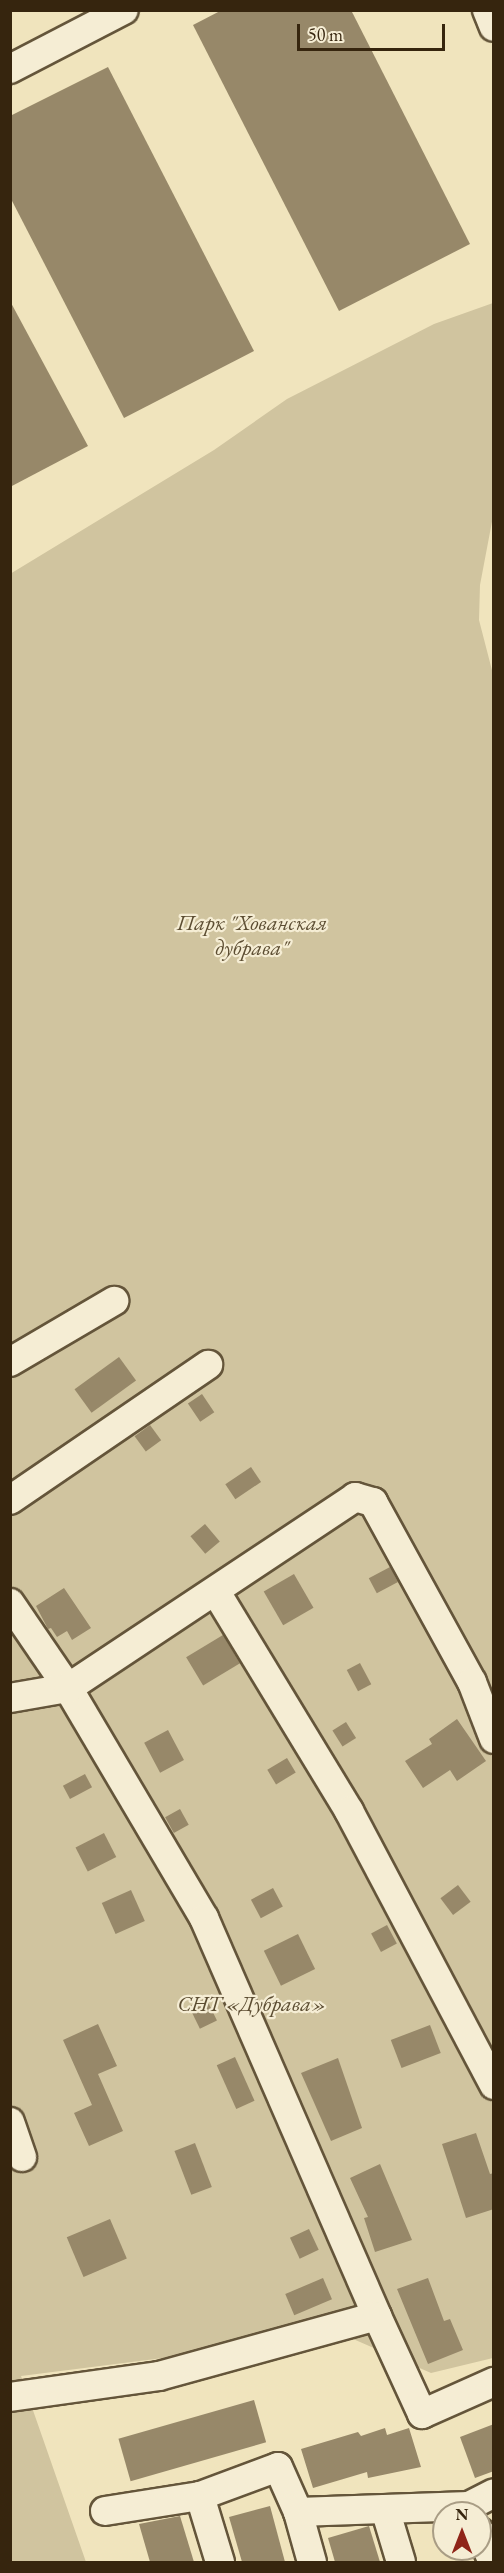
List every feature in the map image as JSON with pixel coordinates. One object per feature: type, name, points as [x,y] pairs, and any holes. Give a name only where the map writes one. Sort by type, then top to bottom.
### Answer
[{"type":"street","points":[[10,69],[124,10]]},
{"type":"street","points":[[487,10],[494,27]]},
{"type":"street","points":[[10,1362],[114,1301]]},
{"type":"street","points":[[10,1500],[208,1365]]},
{"type":"street","points":[[10,1698],[68,1688],[216,1592],[355,1497],[373,1502],[472,1682],[494,1739]]},
{"type":"street","points":[[216,1592],[350,1811],[494,2085]]},
{"type":"street","points":[[10,1603],[68,1688],[204,1918],[422,2414],[494,2382]]},
{"type":"street","points":[[10,2122],[22,2157]]},
{"type":"street","points":[[10,2397],[159,2376],[377,2316]]},
{"type":"street","points":[[105,2511],[200,2496],[278,2467],[298,2512],[312,2562]]},
{"type":"street","points":[[200,2496],[220,2562]]},
{"type":"street","points":[[298,2512],[432,2506]]},
{"type":"street","points":[[385,2508],[401,2562]]},
{"type":"green space","points":[[493,303],[494,511],[480,585],[479,620],[494,678],[493,2358],[431,2373],[344,2335],[21,2376],[86,2562],[10,2562],[10,574],[214,450],[287,399],[434,324]]},
{"type":"building","points":[[222,10],[351,10],[470,244],[339,311],[193,25]]},
{"type":"building","points":[[108,67],[254,351],[124,418],[10,197],[10,116]]},
{"type":"building","points":[[10,301],[88,446],[10,487]]},
{"type":"building","points":[[119,1357],[136,1380],[92,1413],[75,1389]]},
{"type":"building","points":[[202,1394],[214,1412],[200,1422],[188,1404]]},
{"type":"building","points":[[150,1425],[161,1440],[146,1452],[135,1436]]},
{"type":"building","points":[[251,1467],[261,1482],[235,1499],[225,1484]]},
{"type":"building","points":[[205,1524],[220,1542],[205,1554],[190,1536]]},
{"type":"building","points":[[390,1567],[398,1582],[377,1593],[369,1578]]},
{"type":"building","points":[[294,1574],[314,1608],[283,1625],[264,1592]]},
{"type":"building","points":[[64,1588],[91,1628],[72,1640],[67,1631],[57,1637],[51,1628],[48,1629],[36,1606]]},
{"type":"building","points":[[223,1635],[240,1663],[203,1685],[186,1657]]},
{"type":"building","points":[[360,1663],[371,1684],[358,1691],[347,1670]]},
{"type":"building","points":[[457,1719],[486,1761],[457,1781],[450,1770],[423,1788],[405,1761],[432,1744],[429,1739]]},
{"type":"building","points":[[346,1722],[356,1738],[342,1747],[332,1730]]},
{"type":"building","points":[[168,1730],[184,1760],[160,1773],[144,1743]]},
{"type":"building","points":[[287,1758],[296,1773],[276,1784],[267,1770]]},
{"type":"building","points":[[85,1774],[92,1787],[70,1799],[63,1786]]},
{"type":"building","points":[[180,1809],[189,1825],[174,1833],[165,1817]]},
{"type":"building","points":[[104,1833],[116,1857],[88,1872],[75,1848]]},
{"type":"building","points":[[458,1885],[471,1902],[453,1915],[440,1898]]},
{"type":"building","points":[[273,1888],[283,1907],[261,1918],[251,1900]]},
{"type":"building","points":[[131,1890],[145,1921],[116,1934],[102,1903]]},
{"type":"building","points":[[387,1925],[397,1944],[381,1952],[371,1933]]},
{"type":"building","points":[[298,1934],[315,1969],[281,1986],[264,1951]]},
{"type":"building","points":[[206,1998],[217,2020],[200,2029],[189,2006]]},
{"type":"building","points":[[98,2024],[117,2066],[98,2074],[123,2131],[89,2146],[74,2113],[92,2105],[63,2040]]},
{"type":"building","points":[[430,2025],[441,2053],[402,2068],[391,2040]]},
{"type":"building","points":[[235,2057],[255,2101],[236,2109],[217,2065]]},
{"type":"building","points":[[338,2058],[362,2128],[331,2141],[301,2073]]},
{"type":"building","points":[[476,2133],[490,2174],[494,2173],[494,2209],[466,2218],[442,2144]]},
{"type":"building","points":[[195,2143],[212,2187],[191,2195],[174,2151]]},
{"type":"building","points":[[380,2164],[412,2240],[375,2252],[364,2218],[368,2217],[350,2178]]},
{"type":"building","points":[[110,2219],[127,2259],[84,2277],[67,2237]]},
{"type":"building","points":[[309,2229],[319,2250],[300,2259],[290,2238]]},
{"type":"building","points":[[323,2278],[332,2299],[294,2315],[285,2294]]},
{"type":"building","points":[[428,2278],[444,2321],[450,2319],[463,2350],[428,2364],[397,2289]]},
{"type":"building","points":[[254,2400],[266,2442],[131,2481],[118,2439]]},
{"type":"building","points":[[494,2424],[494,2471],[475,2478],[460,2437]]},
{"type":"building","points":[[385,2428],[387,2435],[409,2428],[421,2467],[368,2478],[367,2472],[313,2488],[301,2449],[358,2432],[361,2436]]},
{"type":"building","points":[[270,2506],[285,2562],[242,2562],[229,2517]]},
{"type":"building","points":[[180,2516],[194,2562],[150,2562],[139,2524]]},
{"type":"building","points":[[369,2526],[380,2562],[335,2562],[328,2538]]},
{"type":"park label","name":"Парк \"Хованская дубрава\"","points":[[252,934]]},
{"type":"park label","name":"СНТ «Дубрава»","points":[[252,2004]]}]
